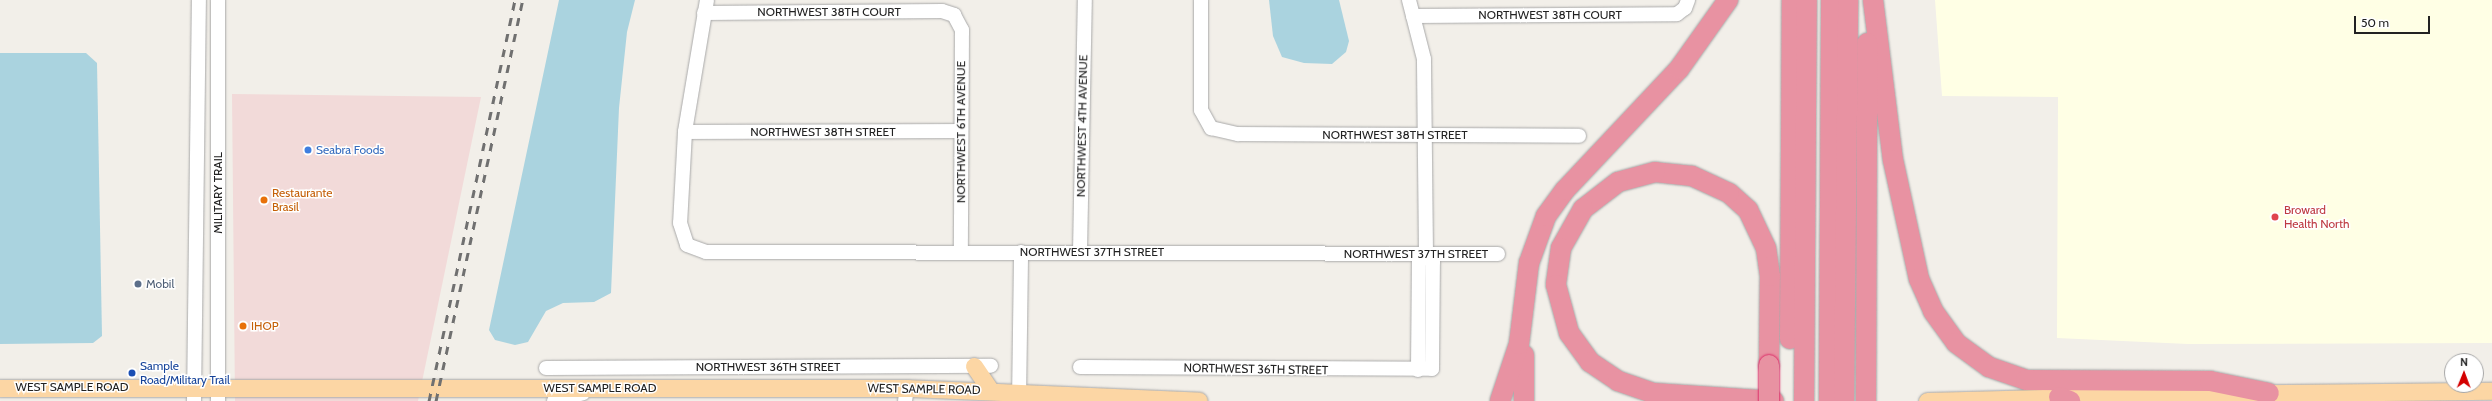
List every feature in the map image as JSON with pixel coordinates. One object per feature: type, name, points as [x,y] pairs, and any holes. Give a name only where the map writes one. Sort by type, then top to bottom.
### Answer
[{"type":"highway","points":[[1500,401],[1519,344],[1529,263],[1546,216],[1565,190],[1679,69],[1728,0]]},
{"type":"highway","points":[[1792,0],[1797,364],[1804,401]]},
{"type":"highway","points":[[1790,401],[1797,364],[1807,0]]},
{"type":"highway","points":[[1831,0],[1836,363],[1844,401]]},
{"type":"highway","points":[[1828,401],[1836,363],[1848,0]]},
{"type":"highway","points":[[1866,401],[1869,0]]},
{"type":"highway","points":[[1873,0],[1893,160],[1916,265],[1933,311],[1956,343],[1989,367],[2026,380],[2210,381],[2269,394]]},
{"type":"highway","points":[[1769,401],[1769,365],[1770,276],[1766,248],[1748,210],[1734,197],[1692,176],[1654,172],[1632,177],[1606,189],[1583,209],[1561,248],[1556,285],[1566,326],[1590,362],[1618,381],[1653,393],[1774,401]]},
{"type":"highway","points":[[1519,344],[1524,352],[1524,401]]},
{"type":"main road","points":[[974,366],[990,390]]},
{"type":"main road","name":"WEST SAMPLE ROAD","points":[[0,388],[194,394],[614,388],[906,394],[990,390],[1019,396],[1199,401]]},
{"type":"main road","points":[[1927,401],[2492,391]]},
{"type":"street","name":"MILITARY TRAIL","points":[[194,394],[199,0]]},
{"type":"street","name":"MILITARY TRAIL","points":[[218,0],[218,394]]},
{"type":"street","name":"NORTHWEST 4TH AVENUE","points":[[1080,252],[1085,0]]},
{"type":"street","name":"NORTHWEST 38TH STREET","points":[[1201,0],[1201,110],[1211,128],[1238,134],[1578,136]]},
{"type":"street","points":[[1409,0],[1424,59],[1426,254]]},
{"type":"street","name":"NORTHWEST 38TH COURT","points":[[1413,16],[1677,14],[1687,4]]},
{"type":"street","points":[[685,132],[705,7]]},
{"type":"street","name":"NORTHWEST 38TH COURT","points":[[705,7],[942,11],[954,15]]},
{"type":"street","name":"NORTHWEST 6TH AVENUE","points":[[954,15],[962,30],[961,252]]},
{"type":"street","name":"NORTHWEST 37TH STREET","points":[[685,132],[680,223],[687,245],[706,252],[1498,254]]},
{"type":"street","name":"NORTHWEST 38TH STREET","points":[[685,132],[961,132]]},
{"type":"street","points":[[1019,396],[1021,252]]},
{"type":"street","name":"NORTHWEST 36TH STREET","points":[[1080,367],[1425,369],[1419,262],[1426,254]]},
{"type":"street","name":"NORTHWEST 36TH STREET","points":[[546,368],[991,366]]},
{"type":"street","points":[[554,401],[614,388],[617,368]]},
{"type":"shaded area","name":"Broward Health North","points":[[1935,0],[2492,0],[2492,343],[2188,344],[2057,338],[2058,97],[1942,96]]},
{"type":"shaded area","points":[[232,94],[481,97],[418,401],[235,401]]},
{"type":"water","points":[[559,0],[635,0],[627,32],[619,108],[611,293],[594,302],[563,303],[546,311],[528,342],[515,345],[495,340],[489,330]]},
{"type":"water","points":[[1269,0],[1339,0],[1349,41],[1346,52],[1332,64],[1304,63],[1282,57],[1273,36]]},
{"type":"water","points":[[0,53],[86,53],[97,63],[102,336],[93,343],[0,344]]},
{"type":"railway","points":[[429,401],[515,0]]},
{"type":"railway","points":[[436,401],[523,0]]},
{"type":"place","name":"Seabra Foods","points":[[308,150]]},
{"type":"place","name":"Restaurante Brasil","points":[[264,200]]},
{"type":"place","name":"Broward Health North","points":[[2275,217]]},
{"type":"place","name":"Mobil","points":[[138,284]]},
{"type":"place","name":"IHOP","points":[[243,326]]},
{"type":"place","name":"Sample Road/Military Trail","points":[[132,373]]}]
